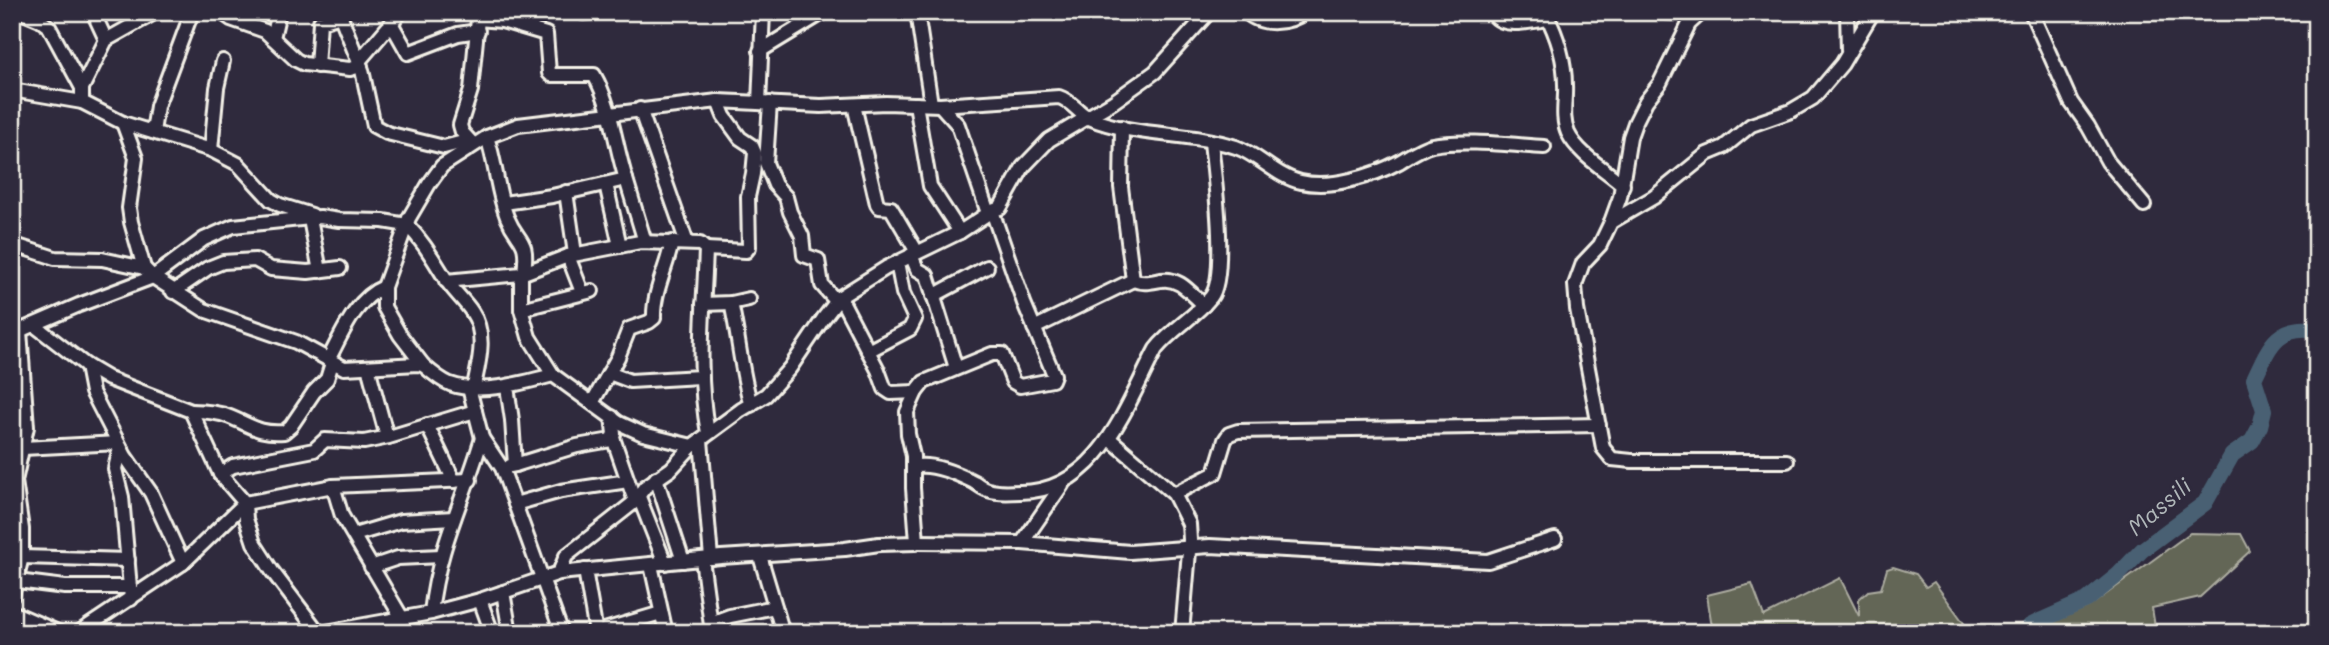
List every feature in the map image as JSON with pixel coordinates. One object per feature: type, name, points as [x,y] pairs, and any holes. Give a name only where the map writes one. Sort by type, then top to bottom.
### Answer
[{"type":"street","points":[[21,12],[49,27],[82,88]]},
{"type":"street","points":[[93,12],[106,40]]},
{"type":"street","points":[[82,102],[82,88],[106,40],[156,12]]},
{"type":"street","points":[[153,132],[158,106],[192,12]]},
{"type":"street","points":[[221,12],[262,29],[299,62],[352,69],[360,63],[401,12]]},
{"type":"street","points":[[273,38],[279,12]]},
{"type":"street","points":[[531,29],[533,12]]},
{"type":"street","points":[[763,12],[760,51],[765,103],[766,163],[769,174],[786,197],[802,236],[804,255],[818,260],[822,285],[838,299],[888,392],[916,392]]},
{"type":"street","points":[[760,51],[824,12]]},
{"type":"street","points":[[917,12],[936,104],[958,125],[1054,375],[1052,380],[1020,386],[1013,382],[1002,354],[997,354],[972,360],[924,382],[907,412],[917,542]]},
{"type":"street","points":[[559,573],[566,556],[637,499],[645,487],[671,468],[701,440],[766,395],[790,368],[838,299],[897,262],[960,232],[1000,208],[1023,167],[1049,140],[1155,72],[1209,12]]},
{"type":"street","points":[[1246,12],[1258,21],[1288,22],[1305,12]]},
{"type":"street","points":[[1492,12],[1496,19],[1503,23],[1547,16],[1563,59],[1564,118],[1567,130],[1585,152],[1623,185]]},
{"type":"street","points":[[1664,12],[1693,15],[1660,83],[1646,101],[1635,123],[1630,137],[1623,185],[1611,222],[1600,245],[1583,263],[1575,285],[1603,448],[1612,459],[1632,461],[1787,461]]},
{"type":"street","points":[[1847,12],[1848,51]]},
{"type":"street","points":[[1611,222],[1654,197],[1707,153],[1724,147],[1751,125],[1791,111],[1807,102],[1834,74],[1873,12]]},
{"type":"street","points":[[2031,12],[2071,102],[2108,162],[2144,205]]},
{"type":"street","points":[[317,66],[320,22],[340,14],[360,63],[374,126],[411,140],[444,147],[470,143],[518,125],[718,101],[854,105],[936,104],[1059,97],[1069,101],[1087,118],[1122,127],[1235,147],[1255,155],[1282,174],[1301,182],[1321,183],[1361,177],[1432,145],[1495,144],[1544,147]]},
{"type":"street","points":[[391,23],[407,52],[456,35],[477,21],[502,21],[547,36],[550,74],[594,75],[603,93],[645,242]]},
{"type":"street","points":[[470,143],[460,130],[460,122],[471,90],[477,21]]},
{"type":"street","points":[[211,150],[217,88],[223,61]]},
{"type":"street","points":[[12,90],[82,102],[124,123],[211,150],[238,164],[271,200],[315,218]]},
{"type":"street","points":[[446,281],[523,273],[572,255],[645,242],[700,244],[706,249],[746,251],[748,197],[755,153],[752,146],[740,138],[724,116],[718,101]]},
{"type":"street","points":[[916,104],[930,186],[960,232]]},
{"type":"street","points":[[854,105],[877,204],[879,207],[891,208],[914,254],[917,269],[927,275],[956,368]]},
{"type":"street","points":[[640,109],[687,243]]},
{"type":"street","points":[[124,123],[136,158],[129,208],[148,273]]},
{"type":"street","points":[[1122,127],[1121,187],[1133,280]]},
{"type":"street","points":[[487,137],[507,217],[523,241],[526,257],[520,309],[529,337],[553,375],[619,423],[643,434],[701,440]]},
{"type":"street","points":[[1022,544],[1062,485],[1088,463],[1110,439],[1156,349],[1204,305],[1216,289],[1216,195],[1211,142]]},
{"type":"street","points":[[470,143],[442,166],[416,203],[384,287],[384,307],[400,335],[423,365],[449,384],[507,387],[553,375]]},
{"type":"street","points":[[504,203],[626,179]]},
{"type":"street","points":[[606,184],[620,246]]},
{"type":"street","points":[[520,309],[587,291],[572,255],[566,192]]},
{"type":"street","points":[[315,218],[320,271]]},
{"type":"street","points":[[12,596],[22,557],[22,528],[15,496],[15,481],[27,427],[16,333],[148,273],[204,239],[233,226],[315,218],[383,221],[407,225],[429,250],[446,281],[474,314],[480,334],[481,351],[472,387],[475,411],[482,438],[509,467]]},
{"type":"street","points":[[592,402],[618,357],[629,329],[654,318],[653,307],[672,242]]},
{"type":"street","points":[[12,244],[55,258],[102,259],[148,273],[204,310],[296,342],[344,368],[423,365]]},
{"type":"street","points":[[706,249],[700,377],[711,628],[730,616],[775,607]]},
{"type":"street","points":[[173,292],[208,268],[223,262],[255,260],[276,270],[320,271],[340,268]]},
{"type":"street","points":[[868,351],[910,329],[915,319],[903,293],[897,262]]},
{"type":"street","points":[[933,296],[987,267]]},
{"type":"street","points":[[1034,328],[1133,280],[1147,284],[1174,280],[1204,305]]},
{"type":"street","points":[[34,325],[87,366],[109,379],[191,411],[212,411],[255,430],[284,432],[327,379],[330,361],[344,329],[367,296],[384,287]]},
{"type":"street","points":[[703,304],[749,299]]},
{"type":"street","points":[[731,303],[751,405]]},
{"type":"street","points":[[87,366],[92,392],[119,445],[151,493],[183,563]]},
{"type":"street","points":[[368,367],[387,438]]},
{"type":"street","points":[[609,373],[629,381],[700,377]]},
{"type":"street","points":[[507,387],[512,420],[509,467],[515,504],[562,633]]},
{"type":"street","points":[[191,411],[220,474],[244,503],[254,543],[320,633],[480,600],[559,573],[917,542],[1022,544],[1130,552],[1189,546],[1488,561],[1555,539]]},
{"type":"street","points":[[220,474],[233,466],[314,450],[325,440],[364,442],[387,438],[475,411]]},
{"type":"street","points":[[612,417],[613,438],[628,481],[665,564]]},
{"type":"street","points":[[427,425],[454,481]]},
{"type":"street","points":[[1174,494],[1216,473],[1225,440],[1229,434],[1238,431],[1599,425]]},
{"type":"street","points":[[430,612],[441,556],[470,480],[482,438]]},
{"type":"street","points":[[509,467],[613,438]]},
{"type":"street","points":[[1110,439],[1174,494],[1189,524],[1182,633]]},
{"type":"street","points":[[23,448],[119,445]]},
{"type":"street","points":[[119,445],[115,469],[122,497],[131,593]]},
{"type":"street","points":[[913,467],[942,469],[989,491],[1001,493],[1027,492],[1062,485]]},
{"type":"street","points":[[656,478],[683,561]]},
{"type":"street","points":[[78,633],[131,593],[183,563],[244,503],[333,486],[470,480]]},
{"type":"street","points":[[515,504],[561,491],[628,481]]},
{"type":"street","points":[[333,486],[342,516],[402,618]]},
{"type":"street","points":[[354,536],[401,521],[454,518]]},
{"type":"street","points":[[371,567],[398,558],[441,556]]},
{"type":"street","points":[[760,556],[783,633]]},
{"type":"street","points":[[22,557],[128,560]]},
{"type":"street","points":[[651,565],[666,633]]},
{"type":"street","points":[[585,570],[600,630],[661,613]]},
{"type":"street","points":[[17,581],[131,593]]},
{"type":"street","points":[[503,592],[510,633]]},
{"type":"street","points":[[480,600],[492,633]]},
{"type":"street","points":[[12,612],[60,633]]},
{"type":"green space","points":[[2190,533],[2241,534],[2250,551],[2200,597],[2152,608],[2156,633],[2044,633],[2044,626],[2090,606]]},
{"type":"green space","points":[[1893,567],[1916,574],[1926,587],[1934,582],[1971,633],[1713,633],[1707,595],[1752,584],[1764,616],[1840,578],[1859,616],[1859,599],[1868,591],[1881,589],[1887,569]]},
{"type":"waterway","name":"Massili","points":[[2025,633],[2030,626],[2087,600],[2118,575],[2142,550],[2205,503],[2232,455],[2252,441],[2260,426],[2264,410],[2254,379],[2270,348],[2283,334],[2292,330],[2317,330]]}]
